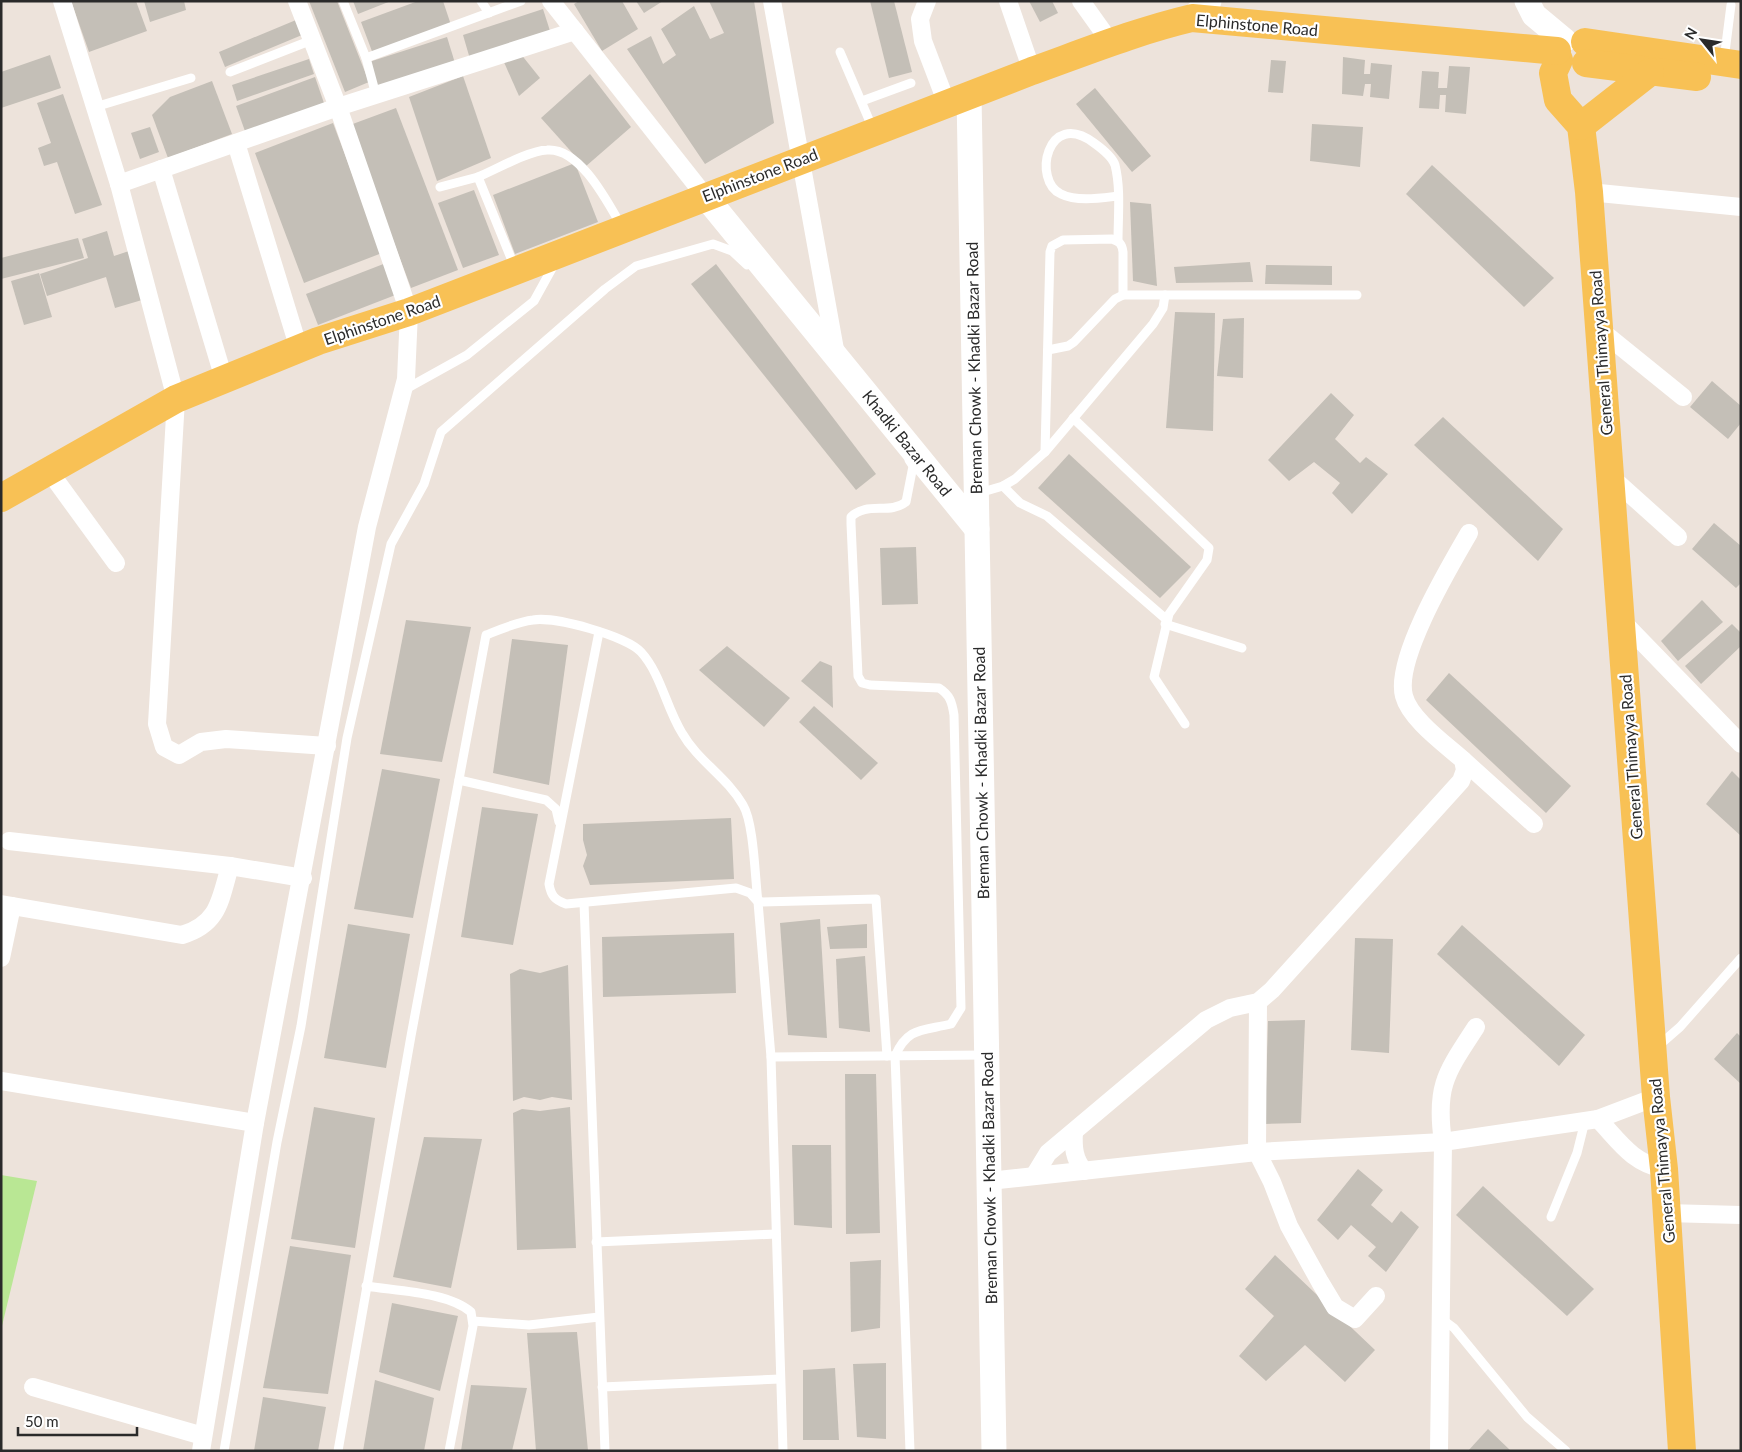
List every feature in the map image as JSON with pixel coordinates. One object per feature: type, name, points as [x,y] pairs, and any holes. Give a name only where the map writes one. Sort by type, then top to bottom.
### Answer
[{"type":"main road","points":[[1527,1],[1534,15],[1570,54],[1650,72],[1735,70]]},
{"type":"main road","name":"Elphinstone Road","points":[[1,498],[176,399],[299,349],[409,312],[1032,71],[1200,10],[1570,54],[1735,70]]},
{"type":"main road","points":[[1570,54],[1553,73],[1558,100],[1577,120],[1650,72]]},
{"type":"main road","name":"Breman Chowk - Khadki Bazar Road","points":[[958,100],[977,529],[994,1451]]},
{"type":"main road","name":"General Thimayya Road","points":[[1577,120],[1589,192],[1656,1097],[1664,1170],[1682,1451]]},
{"type":"main road","name":"Khadki Bazar Road","points":[[705,196],[977,529]]},
{"type":"street","points":[[62,1],[119,184],[176,399],[157,724],[164,747],[179,755],[200,742],[226,739],[327,746]]},
{"type":"street","points":[[33,1387],[202,1443],[256,1123],[367,527],[406,379],[409,312],[338,107],[297,1]]},
{"type":"street","points":[[551,1],[705,196]]},
{"type":"street","name":"Khadki Bazar Road","points":[[772,1],[837,357]]},
{"type":"street","points":[[927,1],[920,19],[923,41],[958,100]]},
{"type":"street","points":[[1008,1],[1032,71]]},
{"type":"street","points":[[1081,1],[1111,43]]},
{"type":"street","points":[[119,184],[338,107],[575,31]]},
{"type":"street","points":[[236,143],[299,349]]},
{"type":"street","points":[[161,169],[224,380]]},
{"type":"street","points":[[1589,192],[1741,207]]},
{"type":"street","points":[[1599,329],[1683,397]]},
{"type":"street","points":[[50,471],[116,563]]},
{"type":"street","points":[[1610,476],[1678,537]]},
{"type":"street","points":[[1470,532],[1440,582],[1407,662],[1402,681],[1404,697],[1412,713],[1534,824]]},
{"type":"street","points":[[1621,620],[1741,744]]},
{"type":"street","points":[[1034,1176],[1048,1153],[1206,1020],[1230,1008],[1258,1002],[1272,990],[1461,781],[1465,770],[1463,760]]},
{"type":"street","points":[[9,841],[230,866],[302,878]]},
{"type":"street","points":[[1,958],[6,905],[182,935],[196,931],[208,923],[218,908],[230,866]]},
{"type":"street","points":[[1258,1002],[1257,1152],[1272,1182],[1289,1226],[1335,1307],[1355,1320],[1376,1296]]},
{"type":"street","points":[[1439,1451],[1444,1142],[1439,1115],[1447,1072],[1476,1027]]},
{"type":"street","points":[[1,1081],[256,1123]]},
{"type":"street","points":[[989,1182],[1257,1152],[1444,1142],[1592,1120],[1656,1097]]},
{"type":"street","points":[[1592,1120],[1635,1159],[1648,1166],[1664,1170]]},
{"type":"street","points":[[1074,1132],[1073,1146],[1078,1164],[1084,1171]]},
{"type":"street","points":[[1666,1213],[1741,1214]]},
{"type":"lane","points":[[343,1],[366,58],[376,95]]},
{"type":"lane","points":[[482,1],[489,13]]},
{"type":"lane","points":[[366,58],[521,1]]},
{"type":"lane","points":[[1731,5],[1735,70]]},
{"type":"lane","points":[[230,72],[312,40]]},
{"type":"lane","points":[[840,52],[874,132]]},
{"type":"lane","points":[[95,107],[191,78]]},
{"type":"lane","points":[[862,100],[911,82]]},
{"type":"lane","points":[[1118,196],[1092,199],[1063,196],[1052,189],[1046,174],[1047,155],[1057,138],[1067,131],[1076,132],[1104,150],[1114,162],[1118,196],[1118,241],[1122,245],[1123,252],[1123,295]]},
{"type":"lane","points":[[440,187],[478,177],[545,150],[558,150],[567,155],[597,184],[623,228]]},
{"type":"lane","points":[[478,177],[516,270]]},
{"type":"lane","points":[[1045,452],[1050,252],[1052,246],[1063,240],[1118,241]]},
{"type":"lane","points":[[224,1451],[277,1142],[301,1026],[347,738],[391,544],[424,484],[441,432],[636,266],[713,244],[732,250],[753,273]]},
{"type":"lane","points":[[403,390],[467,355],[534,301],[560,253]]},
{"type":"lane","points":[[1048,350],[1068,346],[1074,342],[1115,299],[1123,295],[1357,295]]},
{"type":"lane","points":[[976,494],[1003,486],[1015,479],[1045,452],[1153,324],[1163,308],[1165,295]]},
{"type":"lane","points":[[846,384],[913,466],[906,502],[891,509],[857,511],[851,517],[858,676],[862,682],[870,685],[939,688],[947,693],[952,702],[954,715],[961,1008],[951,1024],[909,1034],[891,1056]]},
{"type":"lane","points":[[1073,418],[1209,548],[1207,560],[1166,622],[1154,677],[1185,724]]},
{"type":"lane","points":[[1003,486],[1020,503],[1047,516],[1166,622],[1242,648]]},
{"type":"lane","points":[[338,1451],[366,1286],[486,635],[534,619],[557,622],[600,632],[631,644],[641,652],[654,670],[667,704],[682,734],[703,762],[725,782],[744,806],[749,827],[758,902],[770,1058],[783,1451]]},
{"type":"lane","points":[[600,632],[549,884],[550,893],[556,900],[566,904],[584,903],[736,888],[750,893],[758,902],[876,899],[891,1056],[910,1451]]},
{"type":"lane","points":[[459,780],[546,800],[556,809],[560,825]]},
{"type":"lane","points":[[584,903],[605,1451]]},
{"type":"lane","points":[[1653,1050],[1680,1026],[1741,958]]},
{"type":"lane","points":[[770,1058],[987,1055]]},
{"type":"lane","points":[[1551,1217],[1592,1120]]},
{"type":"lane","points":[[596,1242],[776,1234]]},
{"type":"lane","points":[[366,1286],[450,1299],[464,1305],[471,1312],[473,1321],[450,1451]]},
{"type":"lane","points":[[473,1321],[529,1325],[599,1317]]},
{"type":"lane","points":[[1441,1318],[1454,1328],[1527,1417],[1566,1451]]},
{"type":"lane","points":[[602,1387],[780,1379]]},
{"type":"green space","points":[[1,1175],[37,1181],[1,1330]]},
{"type":"building","points":[[71,1],[136,1],[147,31],[89,52]]},
{"type":"building","points":[[144,1],[184,1],[186,10],[150,22]]},
{"type":"building","points":[[309,1],[337,1],[369,82],[345,92]]},
{"type":"building","points":[[353,1],[391,1],[358,14]]},
{"type":"building","points":[[418,1],[443,1],[451,25],[373,54],[361,22]]},
{"type":"building","points":[[579,1],[622,1],[638,29],[602,51],[574,4]]},
{"type":"building","points":[[636,1],[663,1],[644,13]]},
{"type":"building","points":[[709,1],[754,1],[774,123],[705,164],[627,49],[651,36],[663,64],[676,55],[661,29],[694,6],[710,39],[724,33]]},
{"type":"building","points":[[870,1],[894,1],[912,72],[889,78]]},
{"type":"building","points":[[1029,1],[1052,1],[1058,13],[1040,22]]},
{"type":"building","points":[[543,9],[551,34],[470,59],[463,35]]},
{"type":"building","points":[[296,20],[302,35],[225,67],[219,52]]},
{"type":"building","points":[[447,37],[455,63],[377,87],[369,62]]},
{"type":"building","points":[[520,53],[540,78],[519,96],[503,60]]},
{"type":"building","points":[[50,55],[61,88],[1,108],[1,72]]},
{"type":"building","points":[[1343,57],[1365,60],[1364,74],[1370,74],[1371,63],[1392,65],[1389,99],[1370,97],[1371,84],[1365,84],[1363,96],[1342,94]]},
{"type":"building","points":[[309,59],[314,74],[237,101],[232,85]]},
{"type":"building","points":[[1271,60],[1286,61],[1283,93],[1268,92]]},
{"type":"building","points":[[1449,66],[1470,67],[1466,114],[1445,112],[1446,95],[1440,95],[1439,109],[1419,108],[1422,71],[1439,72],[1438,88],[1447,88]]},
{"type":"building","points":[[590,74],[631,127],[585,167],[541,118]]},
{"type":"building","points":[[463,76],[491,158],[437,181],[409,97]]},
{"type":"building","points":[[315,77],[325,106],[246,134],[236,106]]},
{"type":"building","points":[[212,81],[232,134],[168,158],[152,115],[170,97]]},
{"type":"building","points":[[1095,88],[1151,156],[1132,172],[1076,104]]},
{"type":"building","points":[[63,94],[102,205],[75,214],[57,162],[44,166],[38,148],[51,143],[37,103]]},
{"type":"building","points":[[396,108],[458,270],[411,288],[350,125]]},
{"type":"building","points":[[333,123],[382,253],[304,283],[255,153]]},
{"type":"building","points":[[1312,124],[1363,127],[1360,167],[1310,161]]},
{"type":"building","points":[[150,127],[159,152],[140,159],[131,133]]},
{"type":"building","points":[[575,163],[598,222],[515,254],[493,195]]},
{"type":"building","points":[[1432,165],[1554,278],[1524,307],[1406,194]]},
{"type":"building","points":[[474,190],[499,255],[463,268],[438,203]]},
{"type":"building","points":[[1130,202],[1151,204],[1157,286],[1133,281]]},
{"type":"building","points":[[107,231],[114,256],[129,251],[142,300],[115,308],[106,277],[47,296],[40,274],[88,258],[82,239]]},
{"type":"building","points":[[78,238],[84,258],[1,279],[1,258]]},
{"type":"building","points":[[1250,262],[1253,282],[1176,283],[1174,267]]},
{"type":"building","points":[[386,263],[398,294],[318,325],[306,294]]},
{"type":"building","points":[[716,264],[876,474],[856,490],[691,284]]},
{"type":"building","points":[[1266,265],[1332,266],[1332,285],[1265,284]]},
{"type":"building","points":[[39,273],[52,317],[24,325],[11,281]]},
{"type":"building","points":[[1175,312],[1215,313],[1213,431],[1166,428]]},
{"type":"building","points":[[1244,318],[1243,378],[1217,376],[1223,319]]},
{"type":"building","points":[[1712,381],[1741,406],[1741,423],[1728,439],[1690,407]]},
{"type":"building","points":[[1331,393],[1354,415],[1335,439],[1360,463],[1366,457],[1388,474],[1352,514],[1332,493],[1340,483],[1314,462],[1289,481],[1268,460]]},
{"type":"building","points":[[1443,417],[1563,529],[1538,561],[1414,445]]},
{"type":"building","points":[[1069,454],[1191,567],[1160,598],[1038,488]]},
{"type":"building","points":[[1714,523],[1741,546],[1741,583],[1736,588],[1692,549]]},
{"type":"building","points":[[916,547],[918,604],[882,605],[880,548]]},
{"type":"building","points":[[1702,600],[1723,622],[1678,661],[1661,641]]},
{"type":"building","points":[[406,620],[471,627],[442,762],[380,754]]},
{"type":"building","points":[[1732,624],[1741,633],[1741,646],[1701,684],[1685,666]]},
{"type":"building","points":[[512,639],[568,645],[549,785],[493,773]]},
{"type":"building","points":[[727,646],[790,698],[764,727],[699,670]]},
{"type":"building","points":[[820,661],[832,666],[833,708],[801,681]]},
{"type":"building","points":[[1449,673],[1571,786],[1546,813],[1426,700]]},
{"type":"building","points":[[814,706],[878,763],[861,780],[799,722]]},
{"type":"building","points":[[382,769],[440,779],[413,918],[354,909]]},
{"type":"building","points":[[1732,771],[1741,780],[1741,836],[1706,804]]},
{"type":"building","points":[[482,807],[538,814],[513,945],[461,937]]},
{"type":"building","points":[[731,818],[734,879],[590,885],[583,866],[587,855],[583,840],[583,824]]},
{"type":"building","points":[[820,919],[827,1038],[788,1035],[780,923]]},
{"type":"building","points":[[348,924],[410,934],[386,1068],[324,1058]]},
{"type":"building","points":[[867,924],[867,948],[830,949],[827,927]]},
{"type":"building","points":[[1462,925],[1585,1035],[1559,1066],[1437,954]]},
{"type":"building","points":[[734,933],[736,993],[603,997],[602,937]]},
{"type":"building","points":[[1355,938],[1393,939],[1389,1053],[1351,1050]]},
{"type":"building","points":[[865,956],[870,1032],[839,1028],[836,959]]},
{"type":"building","points":[[568,965],[572,1100],[552,1097],[540,1100],[524,1097],[513,1101],[510,974],[520,969],[540,973]]},
{"type":"building","points":[[1305,1020],[1301,1123],[1265,1124],[1268,1021]]},
{"type":"building","points":[[1737,1033],[1741,1037],[1741,1084],[1714,1059]]},
{"type":"building","points":[[845,1074],[876,1074],[880,1233],[846,1234]]},
{"type":"building","points":[[314,1107],[375,1118],[355,1248],[291,1239]]},
{"type":"building","points":[[570,1107],[576,1248],[517,1250],[513,1113],[522,1109],[540,1111]]},
{"type":"building","points":[[424,1137],[482,1139],[451,1288],[393,1277]]},
{"type":"building","points":[[792,1145],[831,1145],[832,1228],[794,1225]]},
{"type":"building","points":[[1358,1169],[1383,1190],[1371,1205],[1392,1223],[1401,1211],[1419,1227],[1386,1272],[1368,1256],[1376,1247],[1351,1225],[1338,1240],[1317,1220]]},
{"type":"building","points":[[1483,1186],[1594,1289],[1567,1316],[1456,1215]]},
{"type":"building","points":[[290,1246],[351,1255],[328,1394],[263,1388]]},
{"type":"building","points":[[1275,1255],[1375,1350],[1345,1382],[1305,1345],[1266,1381],[1239,1356],[1274,1316],[1245,1289]]},
{"type":"building","points":[[881,1260],[880,1328],[851,1332],[850,1262]]},
{"type":"building","points":[[392,1303],[458,1316],[440,1391],[379,1372]]},
{"type":"building","points":[[577,1332],[588,1451],[536,1451],[527,1333]]},
{"type":"building","points":[[886,1363],[886,1439],[857,1437],[853,1364]]},
{"type":"building","points":[[835,1368],[839,1440],[803,1440],[803,1370]]},
{"type":"building","points":[[375,1380],[434,1398],[424,1451],[363,1451]]},
{"type":"building","points":[[471,1385],[527,1388],[512,1451],[461,1451]]},
{"type":"building","points":[[263,1397],[326,1407],[318,1451],[254,1451]]},
{"type":"building","points":[[1488,1429],[1511,1451],[1468,1451]]}]
